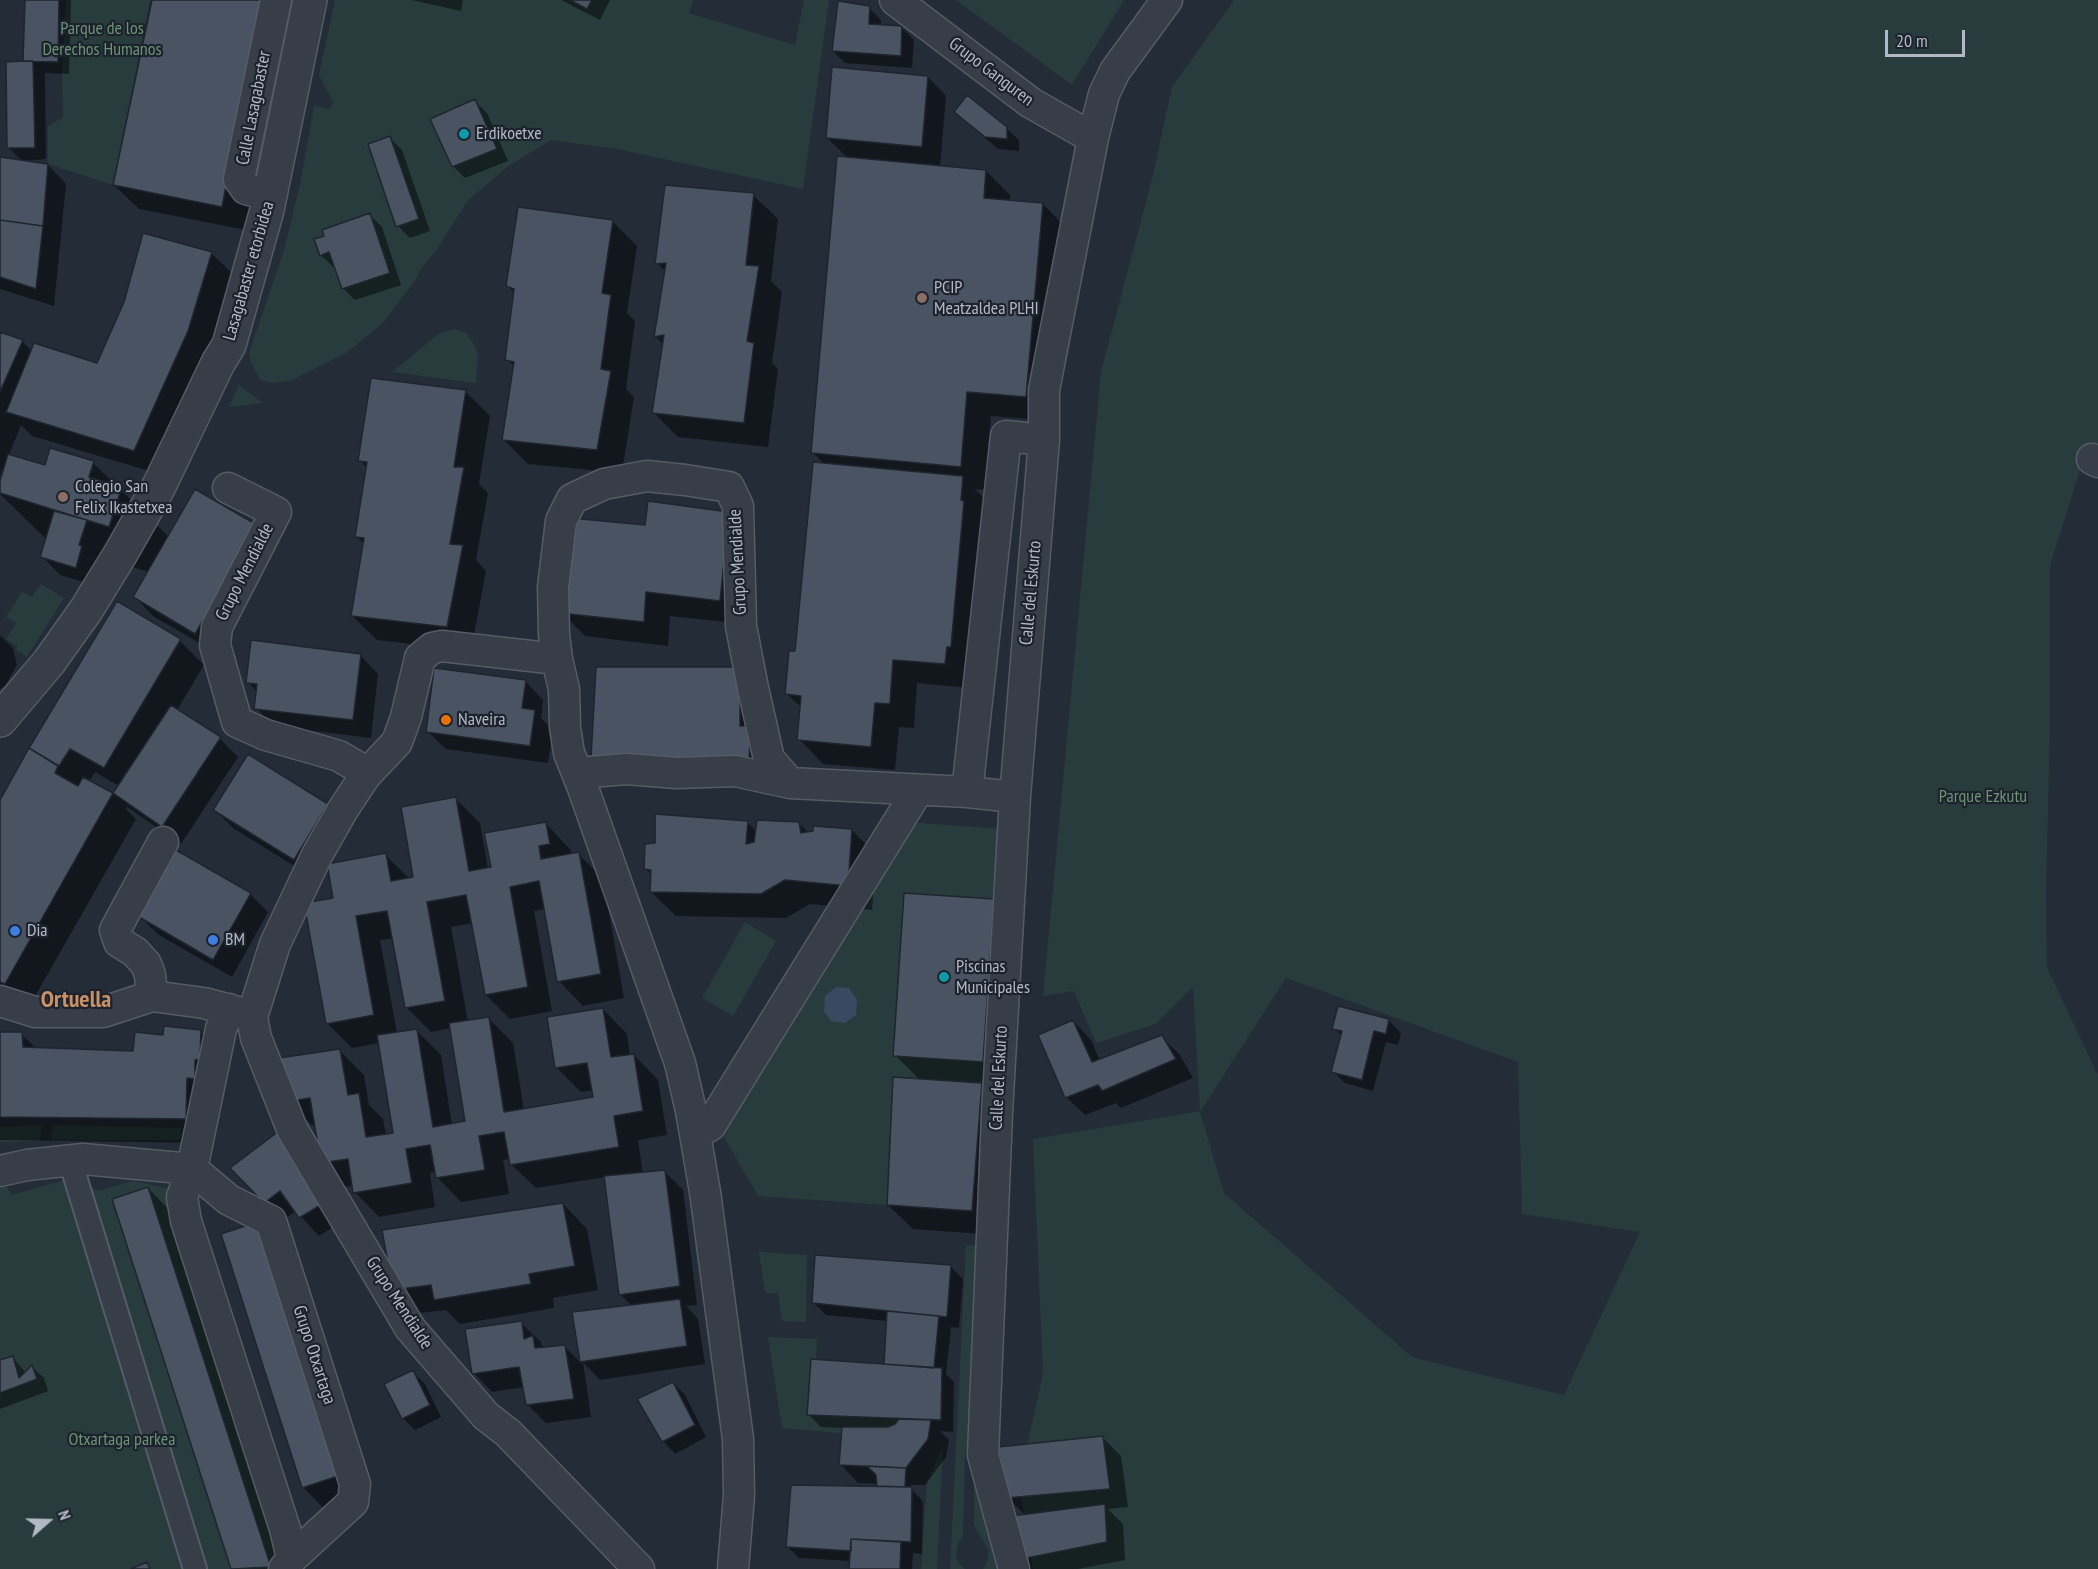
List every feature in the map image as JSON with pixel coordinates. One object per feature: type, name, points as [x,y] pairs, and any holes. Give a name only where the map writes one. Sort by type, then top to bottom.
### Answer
[{"type":"street","name":"Calle Lasagabaster","points":[[270,196],[246,189],[239,179],[276,0]]},
{"type":"street","name":"Lasagabaster etorbidea","points":[[0,720],[49,662],[100,586],[159,486],[218,363],[229,345],[270,196],[310,0]]},
{"type":"street","name":"Grupo Ganguren","points":[[895,0],[1031,104],[1093,138]]},
{"type":"street","name":"Calle del Eskurto","points":[[1014,1569],[983,1455],[997,1114],[1015,797],[1044,440],[1044,390],[1093,138],[1104,94],[1115,71],[1167,0]]},
{"type":"street","points":[[967,792],[1006,436],[1044,440]]},
{"type":"street","name":"Grupo Mendialde","points":[[733,1569],[739,1496],[738,1439],[695,1133],[680,1063],[566,740],[564,689],[557,659],[553,587],[561,521],[572,499],[604,484],[647,476],[729,488],[738,506],[741,626],[753,688],[770,759],[790,783]]},
{"type":"street","name":"Grupo Mendialde","points":[[228,488],[276,512],[217,610],[215,645],[237,722],[266,735],[339,756],[356,766],[365,776]]},
{"type":"street","points":[[0,1171],[27,1164],[83,1159],[192,1169],[221,1029],[241,1013],[317,855],[342,811],[365,776],[397,742],[406,717],[420,658],[432,648],[442,646],[557,659]]},
{"type":"street","points":[[735,771],[752,763],[766,745]]},
{"type":"street","points":[[578,773],[626,769],[677,773],[735,771],[790,783],[967,792],[1015,797]]},
{"type":"street","points":[[695,1133],[710,1126],[918,790]]},
{"type":"street","points":[[152,996],[150,975],[146,964],[135,952],[119,942],[115,930],[163,842]]},
{"type":"street","points":[[0,1001],[35,1012],[103,1012],[152,996],[241,1013]]},
{"type":"street","name":"Grupo Mendialde","points":[[241,1013],[256,1038],[292,1129],[410,1328],[486,1416],[508,1433],[639,1569]]},
{"type":"street","points":[[70,1161],[195,1569]]},
{"type":"street","name":"Grupo Otxartaga","points":[[192,1169],[229,1200],[271,1221],[355,1484],[353,1502],[288,1564],[282,1517],[186,1221],[182,1197],[192,1169]]},
{"type":"green space","name":"Parque de los Derechos Humanos","points":[[66,0],[150,0],[113,185],[48,164],[48,126],[63,117],[62,77]]},
{"type":"green space","points":[[287,0],[300,0],[261,175],[253,167]]},
{"type":"green space","points":[[335,0],[693,0],[689,13],[795,45],[804,0],[829,0],[803,189],[617,149],[551,140],[510,165],[468,200],[438,248],[383,323],[346,353],[290,381],[273,383],[260,380],[250,361],[249,353],[284,250],[301,180],[314,106],[330,109],[333,102],[319,75]]},
{"type":"green space","points":[[956,0],[1124,0],[1072,85]]},
{"type":"green space","name":"Parque Ezkutu","points":[[1234,0],[2098,0],[2098,444],[2082,463],[2050,566],[2050,721],[2046,896],[2047,968],[2098,1075],[2098,1569],[1033,1569],[1019,1482],[1043,1374],[1033,1139],[1200,1111],[1193,987],[1156,1024],[1096,1043],[1074,991],[1043,996],[1101,372],[1153,175],[1172,87]],"holes":[[[1286,978],[1518,1062],[1522,1214],[1640,1232],[1564,1395],[1412,1357],[1224,1193],[1200,1112]]]},
{"type":"green space","points":[[455,329],[466,333],[478,354],[476,383],[392,372],[440,333]]},
{"type":"green space","points":[[239,385],[263,403],[229,407]]},
{"type":"green space","points":[[41,584],[64,598],[27,657],[16,650],[18,647],[6,639],[16,623],[6,617],[22,592],[32,597]]},
{"type":"green space","points":[[909,822],[1000,829],[972,1211],[758,1196],[718,1127]]},
{"type":"green space","points":[[745,922],[776,941],[733,1016],[702,998]]},
{"type":"green space","points":[[42,1125],[40,1141],[0,1142],[0,1127]]},
{"type":"green space","points":[[53,1125],[181,1128],[181,1140],[51,1140]]},
{"type":"green space","name":"Otxartaga parkea","points":[[75,1177],[98,1191],[133,1181],[173,1189],[285,1545],[277,1569],[150,1569],[147,1562],[131,1569],[0,1569],[0,1188],[6,1185],[12,1195]]},
{"type":"green space","points":[[966,1245],[977,1246],[972,1442],[965,1452],[963,1536],[956,1554],[958,1562],[965,1569],[950,1569]]},
{"type":"green space","points":[[759,1252],[807,1255],[806,1322],[782,1321],[778,1293],[765,1293]]},
{"type":"green space","points":[[768,1337],[817,1339],[816,1360],[811,1360],[807,1415],[899,1419],[888,1427],[842,1427],[841,1433],[782,1428]]},
{"type":"green space","points":[[943,1445],[937,1569],[921,1569],[927,1482]]},
{"type":"green space","points":[[974,1461],[1005,1569],[983,1569],[989,1551],[974,1525]]},
{"type":"water","points":[[836,987],[849,988],[857,1000],[856,1015],[845,1023],[831,1021],[824,1011],[825,996]]},
{"type":"building","points":[[25,0],[59,0],[58,62],[23,61]]},
{"type":"building","points":[[152,0],[262,0],[222,207],[113,185]]},
{"type":"building","points":[[570,0],[592,0],[587,9]]},
{"type":"building","points":[[838,1],[870,6],[869,24],[902,26],[901,56],[832,51]]},
{"type":"building","points":[[33,61],[35,148],[7,148],[6,62]]},
{"type":"building","points":[[832,67],[928,76],[922,147],[826,138]]},
{"type":"building","points":[[967,95],[1007,127],[1007,139],[985,137],[954,112]]},
{"type":"building","name":"Erdikoetxe","points":[[475,99],[497,149],[452,167],[430,119]]},
{"type":"building","points":[[390,136],[419,219],[396,227],[368,144]]},
{"type":"building","name":"PCIP Meatzaldea PLHI","points":[[837,156],[986,170],[984,198],[1043,203],[1026,397],[967,392],[961,467],[811,453]]},
{"type":"building","points":[[0,157],[48,164],[43,226],[0,220]]},
{"type":"building","points":[[665,185],[754,193],[746,265],[759,266],[747,341],[754,343],[744,423],[652,413],[664,335],[654,337],[666,263],[655,264]]},
{"type":"building","points":[[518,207],[613,220],[602,293],[611,295],[601,369],[611,371],[597,450],[502,440],[514,362],[505,360],[514,289],[506,286]]},
{"type":"building","points":[[370,213],[390,273],[342,289],[329,252],[320,256],[314,239],[324,236],[322,230]]},
{"type":"building","points":[[0,220],[43,226],[36,289],[0,277]]},
{"type":"building","points":[[143,233],[212,252],[188,331],[134,451],[6,412],[34,343],[97,363],[124,302]]},
{"type":"building","points":[[0,332],[23,340],[0,392]]},
{"type":"building","points":[[371,378],[466,390],[454,467],[464,467],[450,544],[463,545],[447,627],[351,616],[364,538],[355,537],[367,462],[358,461]]},
{"type":"building","points":[[50,448],[94,461],[89,477],[122,487],[109,527],[0,493],[0,481],[8,454],[45,465]]},
{"type":"building","points":[[813,462],[963,476],[961,500],[964,501],[951,647],[947,647],[945,664],[893,660],[890,704],[875,703],[871,747],[797,740],[801,696],[785,694],[789,651],[795,651]]},
{"type":"building","points":[[195,489],[257,525],[195,634],[133,597]]},
{"type":"building","points":[[648,501],[729,512],[720,601],[646,592],[644,622],[559,613],[571,518],[645,525]]},
{"type":"building","points":[[54,511],[87,520],[79,545],[82,546],[76,568],[40,557]]},
{"type":"building","points":[[117,601],[181,639],[104,768],[70,749],[59,766],[29,748]]},
{"type":"building","points":[[251,640],[361,654],[353,720],[254,709],[257,684],[246,683]]},
{"type":"building","points":[[596,667],[740,667],[740,726],[751,726],[749,759],[591,758]]},
{"type":"building","points":[[434,668],[526,680],[522,708],[535,710],[530,746],[426,732]]},
{"type":"building","points":[[171,705],[221,737],[162,827],[113,793]]},
{"type":"building","points":[[29,748],[58,766],[55,773],[78,786],[83,777],[113,793],[5,984],[0,982],[0,800]]},
{"type":"building","points":[[248,754],[328,804],[294,860],[213,810]]},
{"type":"building","points":[[456,797],[469,871],[491,867],[484,833],[546,822],[550,844],[539,846],[541,859],[579,852],[601,974],[557,982],[539,881],[510,887],[528,987],[485,995],[466,895],[427,902],[445,1001],[405,1008],[387,911],[356,916],[374,1015],[326,1024],[304,903],[333,898],[327,864],[386,853],[391,881],[413,877],[401,807]]},
{"type":"building","points":[[655,814],[748,821],[746,844],[754,842],[757,820],[799,822],[801,833],[813,831],[813,826],[852,829],[848,886],[785,880],[761,894],[650,892],[651,870],[644,869],[645,844],[655,843]]},
{"type":"building","points":[[176,850],[251,893],[213,960],[139,917]]},
{"type":"building","name":"Piscinas Municipales","points":[[904,893],[994,899],[983,1062],[893,1056]]},
{"type":"building","points":[[1338,1006],[1389,1019],[1386,1034],[1374,1031],[1362,1080],[1331,1072],[1342,1031],[1332,1029]]},
{"type":"building","points":[[603,1008],[611,1057],[634,1054],[643,1111],[614,1116],[619,1147],[510,1165],[504,1132],[479,1136],[485,1170],[436,1178],[430,1145],[406,1149],[412,1183],[353,1193],[348,1159],[321,1163],[310,1098],[286,1102],[279,1058],[340,1049],[348,1095],[359,1093],[366,1137],[393,1133],[377,1035],[417,1029],[433,1127],[465,1121],[449,1023],[489,1017],[504,1112],[593,1097],[587,1063],[555,1068],[547,1017]]},
{"type":"building","points":[[1073,1020],[1092,1062],[1162,1035],[1176,1059],[1102,1091],[1098,1085],[1065,1098],[1038,1035]]},
{"type":"building","points":[[164,1026],[201,1030],[200,1059],[195,1060],[195,1079],[187,1078],[186,1119],[0,1117],[0,1032],[22,1032],[23,1047],[133,1051],[135,1032],[163,1035]]},
{"type":"building","points":[[893,1077],[982,1083],[972,1211],[887,1205]]},
{"type":"building","points":[[279,1131],[324,1203],[299,1218],[280,1191],[264,1203],[230,1168]]},
{"type":"building","points":[[665,1170],[680,1286],[619,1295],[604,1176]]},
{"type":"building","points":[[148,1187],[271,1567],[231,1569],[112,1199]]},
{"type":"building","points":[[563,1203],[575,1266],[529,1274],[531,1284],[434,1300],[431,1285],[393,1290],[382,1230]]},
{"type":"building","points":[[260,1221],[341,1475],[302,1488],[221,1234]]},
{"type":"building","points":[[815,1255],[951,1265],[947,1317],[812,1303]]},
{"type":"building","points":[[680,1299],[687,1346],[580,1362],[572,1312]]},
{"type":"building","points":[[887,1311],[939,1316],[934,1368],[884,1364]]},
{"type":"building","points":[[522,1321],[524,1339],[533,1335],[535,1348],[565,1345],[574,1399],[526,1405],[519,1367],[472,1374],[465,1329]]},
{"type":"building","points":[[13,1356],[19,1378],[32,1365],[37,1379],[0,1393],[0,1360]]},
{"type":"building","points":[[811,1359],[942,1368],[941,1420],[807,1415]]},
{"type":"building","points":[[413,1370],[430,1405],[402,1419],[384,1384]]},
{"type":"building","points":[[673,1382],[695,1425],[662,1442],[637,1399]]},
{"type":"building","points":[[899,1419],[931,1420],[928,1439],[906,1468],[839,1465],[842,1427],[888,1427]]},
{"type":"building","points":[[1103,1436],[1110,1489],[1006,1498],[998,1447]]},
{"type":"building","points":[[867,1466],[906,1468],[905,1487],[877,1486],[876,1475]]},
{"type":"building","points":[[791,1485],[912,1487],[911,1542],[851,1539],[851,1551],[786,1547]]},
{"type":"building","points":[[1105,1504],[1107,1542],[1017,1560],[1012,1516]]},
{"type":"building","points":[[851,1539],[901,1542],[900,1569],[849,1569]]},
{"type":"building","points":[[147,1562],[150,1569],[131,1569]]},
{"type":"place","name":"Erdikoetxe","points":[[464,134]]},
{"type":"place","name":"PCIP Meatzaldea PLHI","points":[[922,298]]},
{"type":"place","name":"Colegio San Felix Ikastetxea","points":[[63,497]]},
{"type":"place","name":"Naveira","points":[[446,720]]},
{"type":"place","name":"Dia","points":[[15,931]]},
{"type":"place","name":"BM","points":[[213,940]]},
{"type":"place","name":"Piscinas Municipales","points":[[944,977]]},
{"type":"district","name":"Ortuella","points":[[76,1000]]}]
